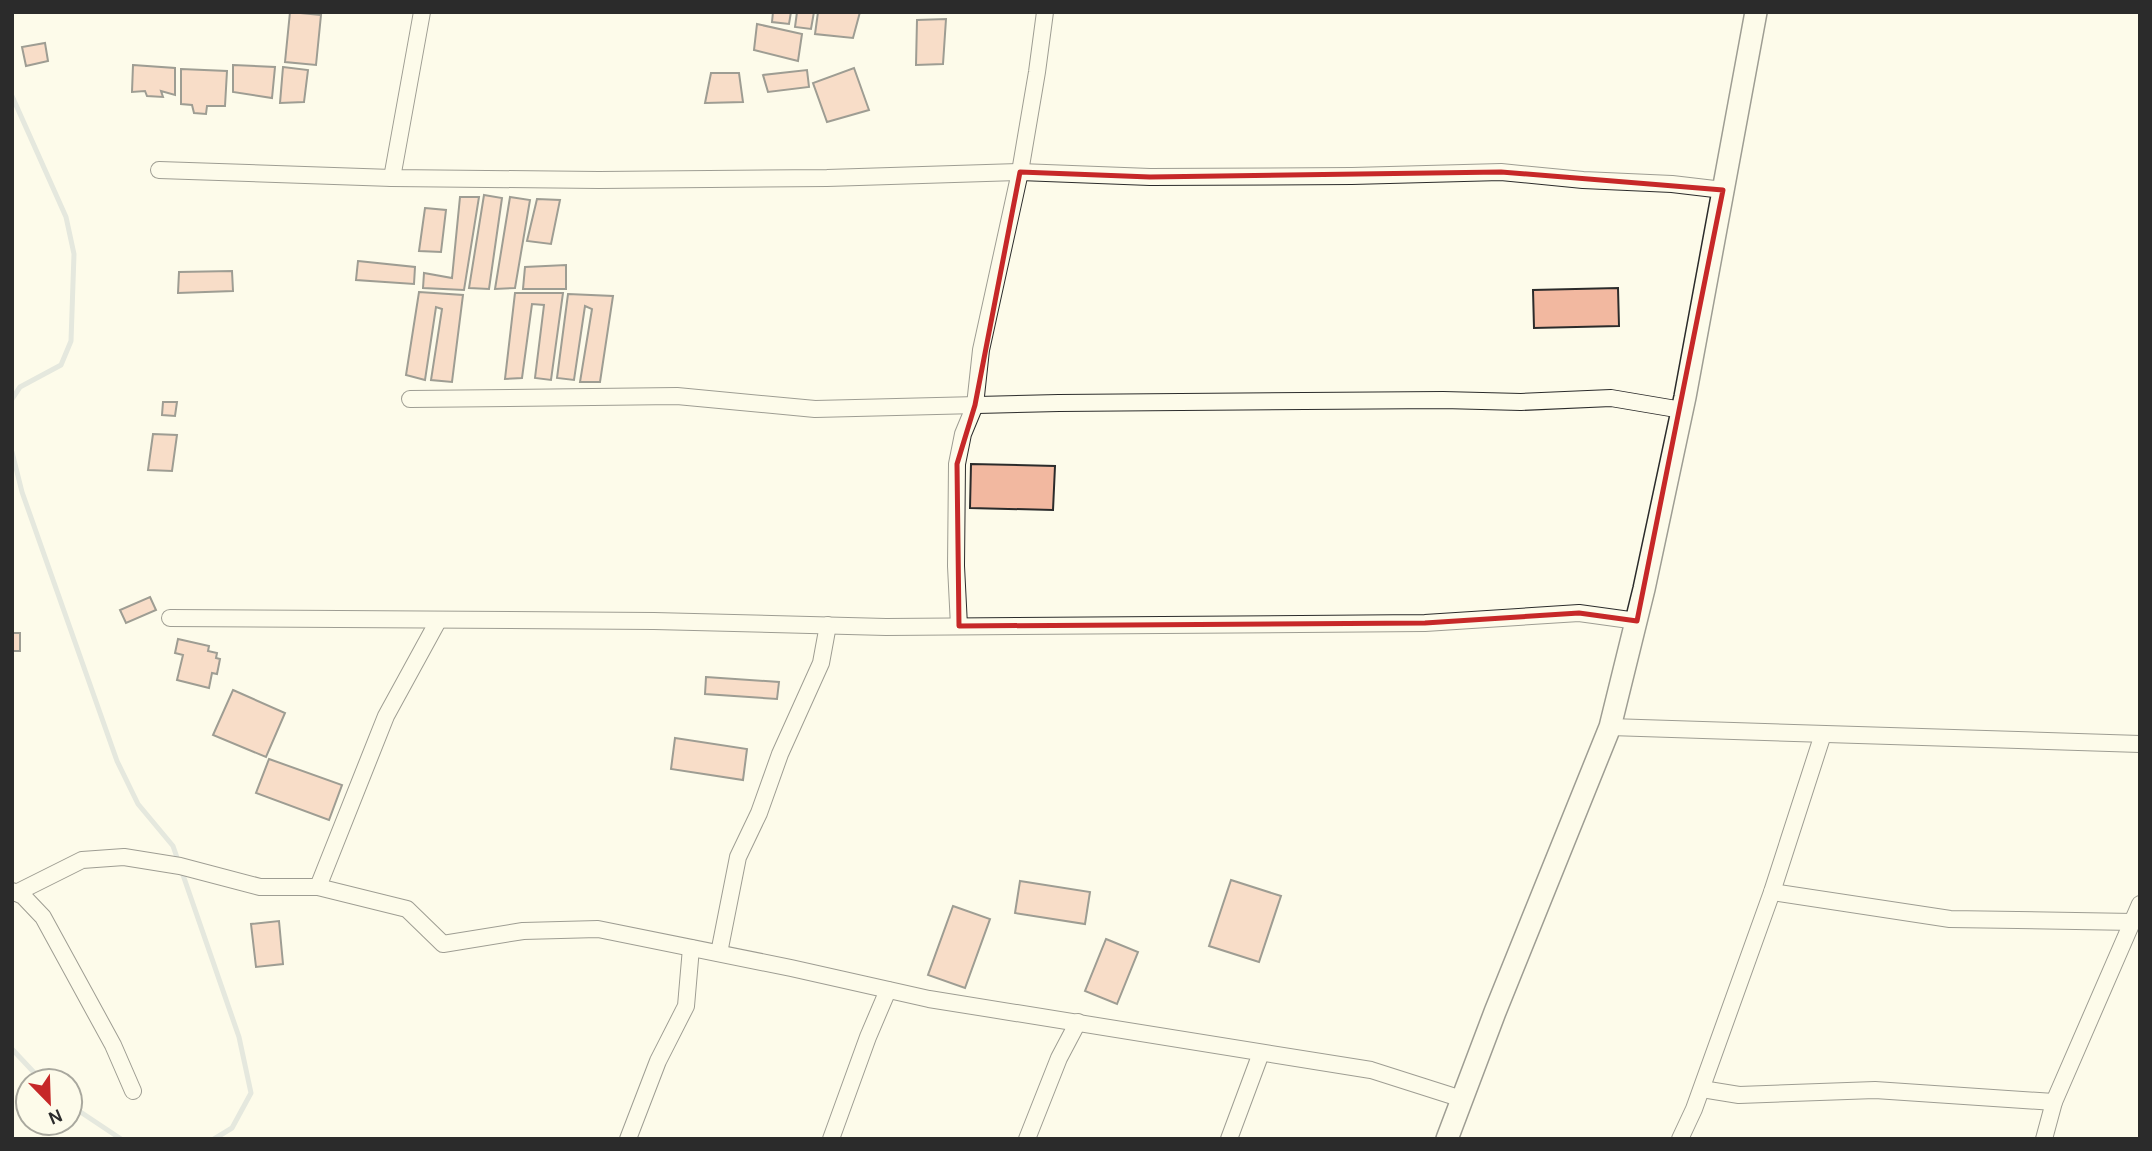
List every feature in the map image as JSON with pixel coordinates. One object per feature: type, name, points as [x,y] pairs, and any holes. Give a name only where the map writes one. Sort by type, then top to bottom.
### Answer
[{"type":"street","points":[[392,178],[422,12]]},
{"type":"street","points":[[959,626],[956,566],[957,464],[963,434],[975,405],[981,350],[1020,172],[1045,12]]},
{"type":"street","points":[[1447,1139],[1610,727],[1682,410],[1756,12]]},
{"type":"street","points":[[159,170],[392,178],[626,180],[1020,172],[1150,177],[1501,172],[1723,190]]},
{"type":"street","points":[[410,399],[677,396],[815,409],[1072,403],[1443,400],[1521,402],[1611,398],[1682,410]]},
{"type":"street","points":[[170,618],[959,626],[1425,622],[1579,613],[1636,621]]},
{"type":"street","points":[[318,887],[386,716],[438,621]]},
{"type":"street","points":[[719,953],[738,856],[821,663],[828,625]]},
{"type":"street","points":[[1610,727],[2140,744]]},
{"type":"street","points":[[1680,1139],[1702,1088],[1772,892],[1823,734]]},
{"type":"street","points":[[14,892],[82,860],[124,857],[180,866],[260,887],[318,887],[407,909],[443,944],[523,930],[598,929],[929,999],[1371,1070],[1462,1099]]},
{"type":"street","points":[[14,892],[23,896],[43,917],[113,1045],[133,1091]]},
{"type":"street","points":[[1772,892],[1950,919],[2134,922]]},
{"type":"street","points":[[2043,1139],[2054,1102],[2140,905]]},
{"type":"street","points":[[628,1139],[658,1061],[686,1006],[691,948]]},
{"type":"street","points":[[831,1139],[888,990]]},
{"type":"street","points":[[1027,1139],[1059,1058],[1078,1022]]},
{"type":"street","points":[[1229,1139],[1261,1053]]},
{"type":"street","points":[[1702,1088],[1739,1095],[1875,1090],[2054,1102]]},
{"type":"highlighted area","points":[[1020,172],[1150,177],[1501,172],[1723,190],[1637,621],[1579,613],[1425,623],[959,626],[957,464],[975,405]]},
{"type":"building","points":[[290,12],[321,15],[316,65],[285,62]]},
{"type":"building","points":[[773,12],[791,12],[789,24],[772,22]]},
{"type":"building","points":[[797,12],[814,12],[811,29],[795,27]]},
{"type":"building","points":[[818,12],[860,12],[853,38],[815,34]]},
{"type":"building","points":[[946,19],[943,64],[916,65],[917,20]]},
{"type":"building","points":[[757,24],[802,34],[798,61],[754,50]]},
{"type":"building","points":[[45,43],[48,61],[26,66],[22,47]]},
{"type":"building","points":[[133,65],[175,68],[175,95],[161,91],[163,97],[147,96],[145,91],[132,92]]},
{"type":"building","points":[[233,65],[275,67],[272,98],[233,92]]},
{"type":"building","points":[[283,67],[308,70],[304,102],[280,103]]},
{"type":"building","points":[[854,68],[869,110],[827,122],[813,83]]},
{"type":"building","points":[[181,69],[227,71],[225,106],[207,106],[206,114],[194,113],[192,105],[181,104]]},
{"type":"building","points":[[807,70],[809,87],[768,92],[763,75]]},
{"type":"building","points":[[711,73],[739,73],[743,102],[705,103]]},
{"type":"building","points":[[484,195],[502,198],[489,289],[469,288]]},
{"type":"building","points":[[460,197],[479,197],[464,290],[423,288],[424,273],[452,278]]},
{"type":"building","points":[[510,197],[530,200],[515,288],[495,289]]},
{"type":"building","points":[[537,199],[560,200],[551,244],[527,241]]},
{"type":"building","points":[[425,208],[446,210],[441,252],[419,251]]},
{"type":"building","points":[[358,261],[415,267],[414,284],[356,280]]},
{"type":"building","points":[[566,265],[566,289],[523,289],[525,267]]},
{"type":"building","points":[[232,271],[233,291],[178,293],[179,272]]},
{"type":"building","points":[[1618,288],[1619,326],[1534,328],[1533,290]]},
{"type":"building","points":[[419,292],[463,295],[452,382],[431,380],[442,309],[436,307],[425,380],[406,375]]},
{"type":"building","points":[[515,293],[563,293],[551,380],[535,378],[544,305],[532,304],[522,378],[505,379]]},
{"type":"building","points":[[568,294],[613,296],[600,382],[580,382],[592,309],[585,306],[574,380],[557,378]]},
{"type":"building","points":[[163,402],[177,402],[175,416],[162,415]]},
{"type":"building","points":[[153,434],[177,435],[172,471],[148,470]]},
{"type":"building","points":[[971,464],[1055,466],[1053,510],[970,508]]},
{"type":"building","points":[[150,597],[156,610],[126,623],[120,610]]},
{"type":"building","points":[[12,633],[20,633],[20,651],[12,651]]},
{"type":"building","points":[[178,639],[209,646],[208,651],[217,653],[216,658],[220,659],[217,674],[212,673],[209,688],[177,680],[183,655],[175,653]]},
{"type":"building","points":[[706,677],[779,682],[777,699],[705,694]]},
{"type":"building","points":[[233,690],[285,713],[266,757],[213,735]]},
{"type":"building","points":[[675,738],[747,749],[743,780],[671,769]]},
{"type":"building","points":[[269,759],[342,785],[329,820],[256,793]]},
{"type":"building","points":[[1231,880],[1281,896],[1259,962],[1209,946]]},
{"type":"building","points":[[1020,881],[1090,892],[1085,924],[1015,913]]},
{"type":"building","points":[[953,906],[990,919],[965,988],[928,975]]},
{"type":"building","points":[[279,921],[283,964],[256,967],[251,924]]},
{"type":"building","points":[[1106,939],[1138,952],[1117,1004],[1085,991]]},
{"type":"waterway","points":[[12,96],[66,217],[74,254],[71,341],[61,365],[20,387],[12,399]]},
{"type":"waterway","points":[[12,452],[22,492],[117,761],[138,804],[173,846],[239,1037],[251,1093],[232,1128],[214,1139]]},
{"type":"waterway","points":[[12,1049],[29,1067]]},
{"type":"waterway","points":[[84,1114],[121,1139]]}]
